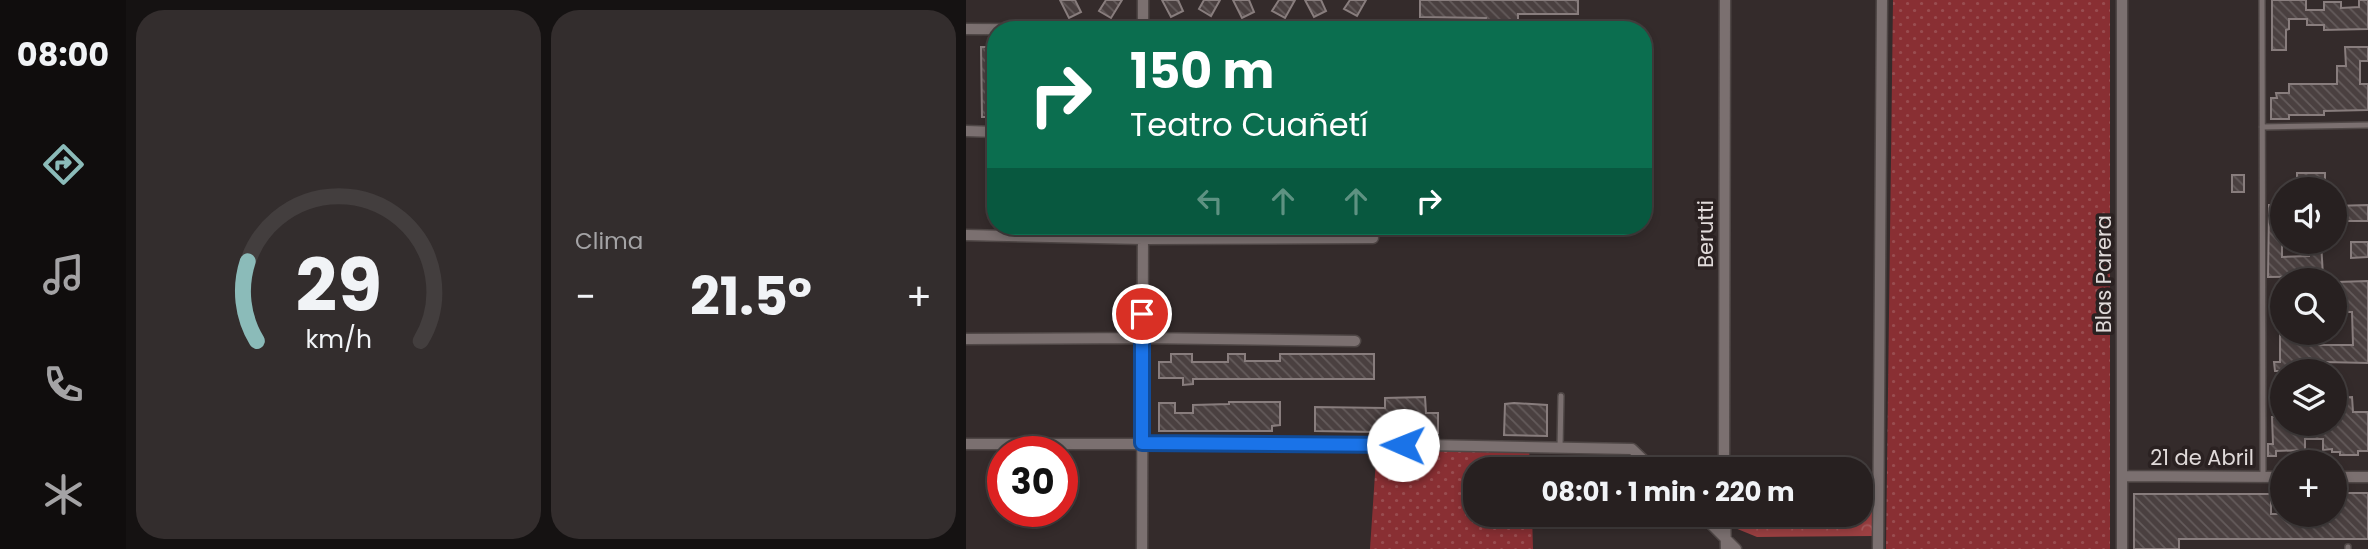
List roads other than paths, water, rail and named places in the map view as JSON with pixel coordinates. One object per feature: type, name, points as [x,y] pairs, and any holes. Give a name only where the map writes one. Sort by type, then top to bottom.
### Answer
[{"type":"street","points":[[1143,0],[1143,21]]},
{"type":"street","name":"Berutti","points":[[1724,457],[1725,0]]},
{"type":"street","points":[[1878,549],[1882,0]]},
{"type":"street","name":"Blas Parera","points":[[2122,0],[2122,549]]},
{"type":"street","points":[[966,29],[987,29]]},
{"type":"street","points":[[966,131],[987,132]]},
{"type":"street","points":[[966,235],[1143,239],[1373,238]]},
{"type":"street","points":[[1142,549],[1143,235]]},
{"type":"street","points":[[966,339],[1354,341]]},
{"type":"street","points":[[966,444],[1142,443],[1632,449],[1640,457]]},
{"type":"street","name":"21 de Abril","points":[[2122,476],[2270,477]]},
{"type":"street","points":[[2347,477],[2368,477]]},
{"type":"street","points":[[1712,527],[1726,543],[1737,549]]},
{"type":"lane","points":[[2262,0],[2263,477]]},
{"type":"lane","points":[[2262,127],[2368,125]]},
{"type":"lane","points":[[1560,448],[1561,396]]}]
